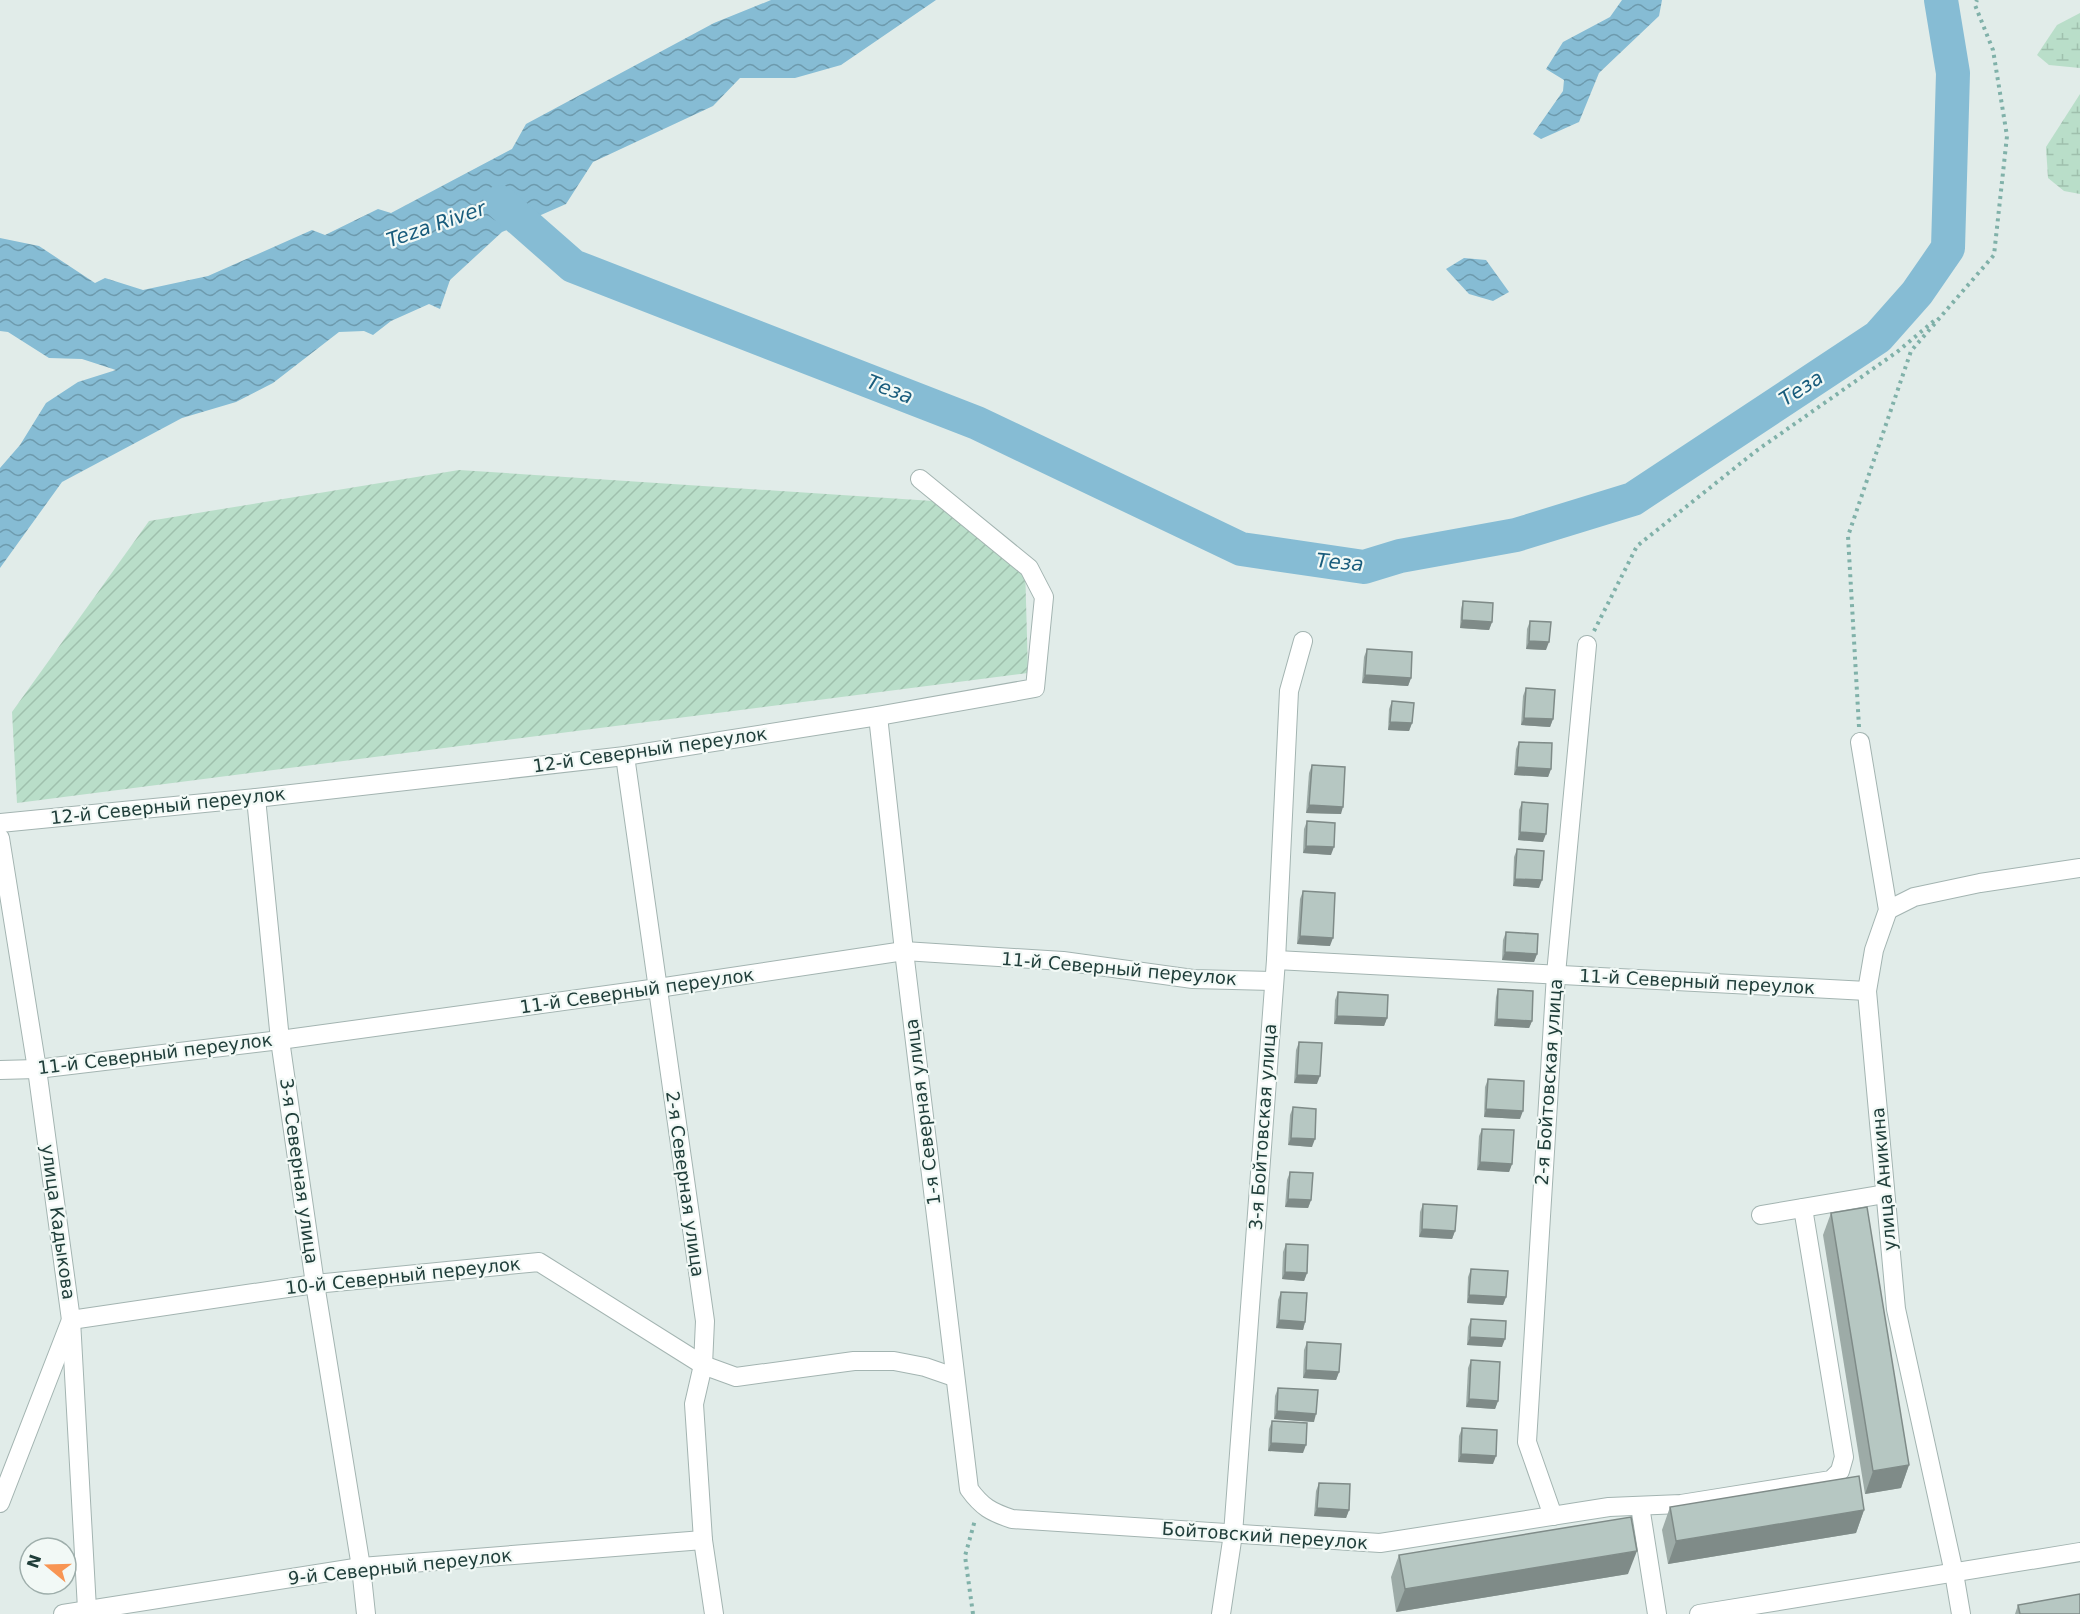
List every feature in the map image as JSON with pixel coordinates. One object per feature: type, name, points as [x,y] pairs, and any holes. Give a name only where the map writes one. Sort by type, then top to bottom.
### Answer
[{"type":"street","name":"12-й Северный переулок","points":[[0,823],[256,798],[625,756],[878,716],[1035,688],[1044,597],[1029,568],[920,479]]},
{"type":"street","name":"3-я Бойтовская улица","points":[[1221,1614],[1233,1534],[1276,960],[1289,692],[1303,641]]},
{"type":"street","name":"2-я Бойтовская улица","points":[[1553,1516],[1527,1442],[1556,974],[1587,645]]},
{"type":"street","name":"1-я Северная улица","points":[[878,716],[954,1377],[969,1489],[979,1504]]},
{"type":"street","name":"улица Аникина","points":[[1860,742],[1888,910],[1874,951],[1867,991],[1896,1310],[1961,1614]]},
{"type":"street","name":"2-я Северная улица","points":[[625,756],[705,1321],[703,1365],[694,1404],[703,1540],[714,1614]]},
{"type":"street","name":"3-я Северная улица","points":[[256,798],[280,1040],[315,1284],[361,1567],[366,1614]]},
{"type":"street","name":"улица Кадыкова","points":[[0,838],[37,1069],[71,1320],[87,1609]]},
{"type":"street","points":[[1888,910],[1914,897],[1980,883],[2080,868]]},
{"type":"street","name":"11-й Северный переулок","points":[[0,1070],[37,1069],[280,1040],[658,988],[904,951],[1062,961],[1193,979],[1274,981]]},
{"type":"street","name":"11-й Северный переулок","points":[[1276,960],[1867,991]]},
{"type":"street","points":[[1761,1215],[1885,1194]]},
{"type":"street","name":"Бойтовский переулок","points":[[979,1504],[995,1514],[1012,1520],[1380,1543],[1609,1507],[1695,1502],[1831,1480],[1840,1471],[1844,1457],[1803,1208]]},
{"type":"street","name":"10-й Северный переулок","points":[[71,1320],[315,1284],[539,1262],[703,1365],[736,1377],[854,1361],[894,1360],[925,1366],[954,1377]]},
{"type":"street","points":[[0,1503],[71,1320]]},
{"type":"street","points":[[1640,1506],[1657,1614]]},
{"type":"street","name":"9-й Северный переулок","points":[[63,1614],[361,1567],[703,1540]]},
{"type":"street","points":[[1699,1614],[2080,1552]]},
{"type":"path","points":[[1860,742],[1848,536],[1911,351],[1994,255],[2007,136],[1993,50],[1975,5],[1977,0]]},
{"type":"path","points":[[1587,645],[1637,546],[1756,451],[1897,352],[1946,311]]},
{"type":"path","points":[[973,1614],[966,1556],[979,1504]]},
{"type":"green space","points":[[2080,13],[2080,68],[2049,65],[2037,55],[2057,25]]},
{"type":"green space","points":[[2080,94],[2080,194],[2064,191],[2048,178],[2046,147]]},
{"type":"green space","points":[[459,470],[948,502],[1025,565],[1028,673],[17,803],[12,712],[149,521]]},
{"type":"water","name":"Teza River","points":[[771,0],[936,0],[841,65],[795,78],[740,78],[713,106],[593,162],[566,204],[502,232],[450,280],[440,309],[429,304],[391,321],[373,335],[364,331],[339,332],[273,383],[236,402],[182,418],[62,482],[0,568],[0,468],[20,445],[46,403],[78,382],[116,370],[82,359],[49,358],[8,332],[0,331],[0,238],[39,246],[95,283],[105,278],[143,290],[208,276],[312,230],[325,235],[378,209],[391,213],[512,149],[526,124],[714,23]]},
{"type":"water","points":[[1622,0],[1662,0],[1659,16],[1599,73],[1579,122],[1541,139],[1533,134],[1563,91],[1564,80],[1546,69],[1563,42],[1610,17]]},
{"type":"water","points":[[1464,258],[1486,260],[1509,292],[1493,301],[1469,294],[1446,269]]},
{"type":"building","points":[[1463,601],[1493,603],[1492,622],[1462,620]]},
{"type":"building","points":[[1530,621],[1551,622],[1549,642],[1529,641]]},
{"type":"building","points":[[1367,649],[1412,652],[1411,678],[1365,675]]},
{"type":"building","points":[[1526,688],[1555,690],[1553,719],[1524,718]]},
{"type":"building","points":[[1392,701],[1414,703],[1412,723],[1390,722]]},
{"type":"building","points":[[1519,742],[1552,743],[1551,769],[1517,767]]},
{"type":"building","points":[[1312,765],[1345,767],[1343,807],[1309,805]]},
{"type":"building","points":[[1522,802],[1548,804],[1546,834],[1520,832]]},
{"type":"building","points":[[1307,821],[1335,823],[1334,847],[1306,846]]},
{"type":"building","points":[[1517,849],[1544,851],[1542,880],[1515,879]]},
{"type":"building","points":[[1303,891],[1335,893],[1333,938],[1300,936]]},
{"type":"building","points":[[1506,932],[1538,934],[1537,954],[1505,952]]},
{"type":"building","points":[[1498,989],[1533,991],[1532,1021],[1497,1019]]},
{"type":"building","points":[[1338,992],[1388,995],[1387,1018],[1337,1016]]},
{"type":"building","points":[[1299,1042],[1322,1043],[1320,1076],[1297,1075]]},
{"type":"building","points":[[1488,1079],[1524,1081],[1523,1111],[1486,1109]]},
{"type":"building","points":[[1293,1107],[1316,1109],[1315,1139],[1291,1138]]},
{"type":"building","points":[[1482,1129],[1514,1130],[1512,1164],[1480,1162]]},
{"type":"building","points":[[1290,1172],[1313,1173],[1311,1200],[1288,1199]]},
{"type":"building","points":[[1423,1204],[1457,1206],[1455,1231],[1422,1229]]},
{"type":"building","points":[[1867,1207],[1909,1465],[1873,1471],[1831,1213]]},
{"type":"building","points":[[1286,1244],[1308,1245],[1307,1273],[1285,1272]]},
{"type":"building","points":[[1471,1269],[1508,1271],[1506,1297],[1469,1295]]},
{"type":"building","points":[[1281,1292],[1307,1293],[1305,1322],[1279,1320]]},
{"type":"building","points":[[1471,1319],[1506,1321],[1505,1339],[1470,1337]]},
{"type":"building","points":[[1307,1342],[1341,1344],[1339,1372],[1306,1370]]},
{"type":"building","points":[[1471,1360],[1500,1362],[1498,1401],[1469,1399]]},
{"type":"building","points":[[1278,1388],[1318,1390],[1316,1414],[1277,1411]]},
{"type":"building","points":[[1272,1421],[1307,1423],[1306,1445],[1271,1443]]},
{"type":"building","points":[[1462,1428],[1497,1430],[1496,1456],[1461,1454]]},
{"type":"building","points":[[1859,1476],[1864,1510],[1676,1541],[1670,1507]]},
{"type":"building","points":[[1319,1483],[1350,1484],[1349,1510],[1317,1508]]},
{"type":"building","points":[[1631,1517],[1637,1551],[1405,1589],[1399,1555]]},
{"type":"building","points":[[2080,1594],[2080,1614],[2020,1614],[2018,1605]]},
{"type":"waterway","name":"Теза","points":[[500,202],[573,266],[977,423],[1241,549],[1364,567],[1400,556],[1516,535],[1633,499],[1878,337],[1917,293],[1948,248],[1953,73],[1941,0]]}]
